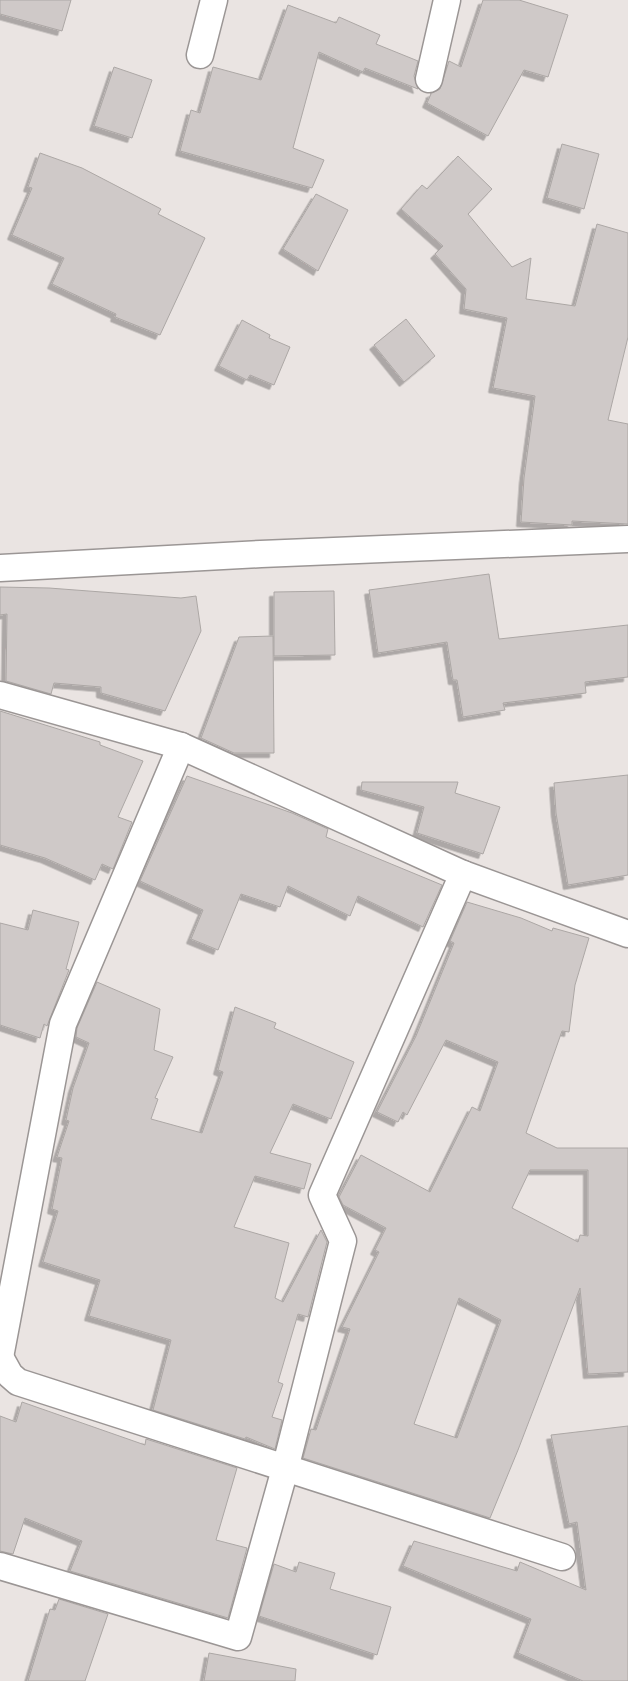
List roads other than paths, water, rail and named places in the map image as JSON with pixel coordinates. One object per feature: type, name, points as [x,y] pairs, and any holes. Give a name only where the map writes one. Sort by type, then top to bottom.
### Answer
[{"type":"street","points":[[200,55],[214,0]]},
{"type":"street","points":[[429,78],[447,0]]},
{"type":"street","points":[[0,568],[261,554],[628,539]]},
{"type":"street","points":[[0,695],[181,746],[463,874],[628,934]]},
{"type":"street","points":[[181,746],[64,1024],[0,1357],[10,1375],[18,1382],[562,1557]]},
{"type":"street","points":[[0,1566],[238,1637],[343,1241],[322,1195],[463,874]]}]
